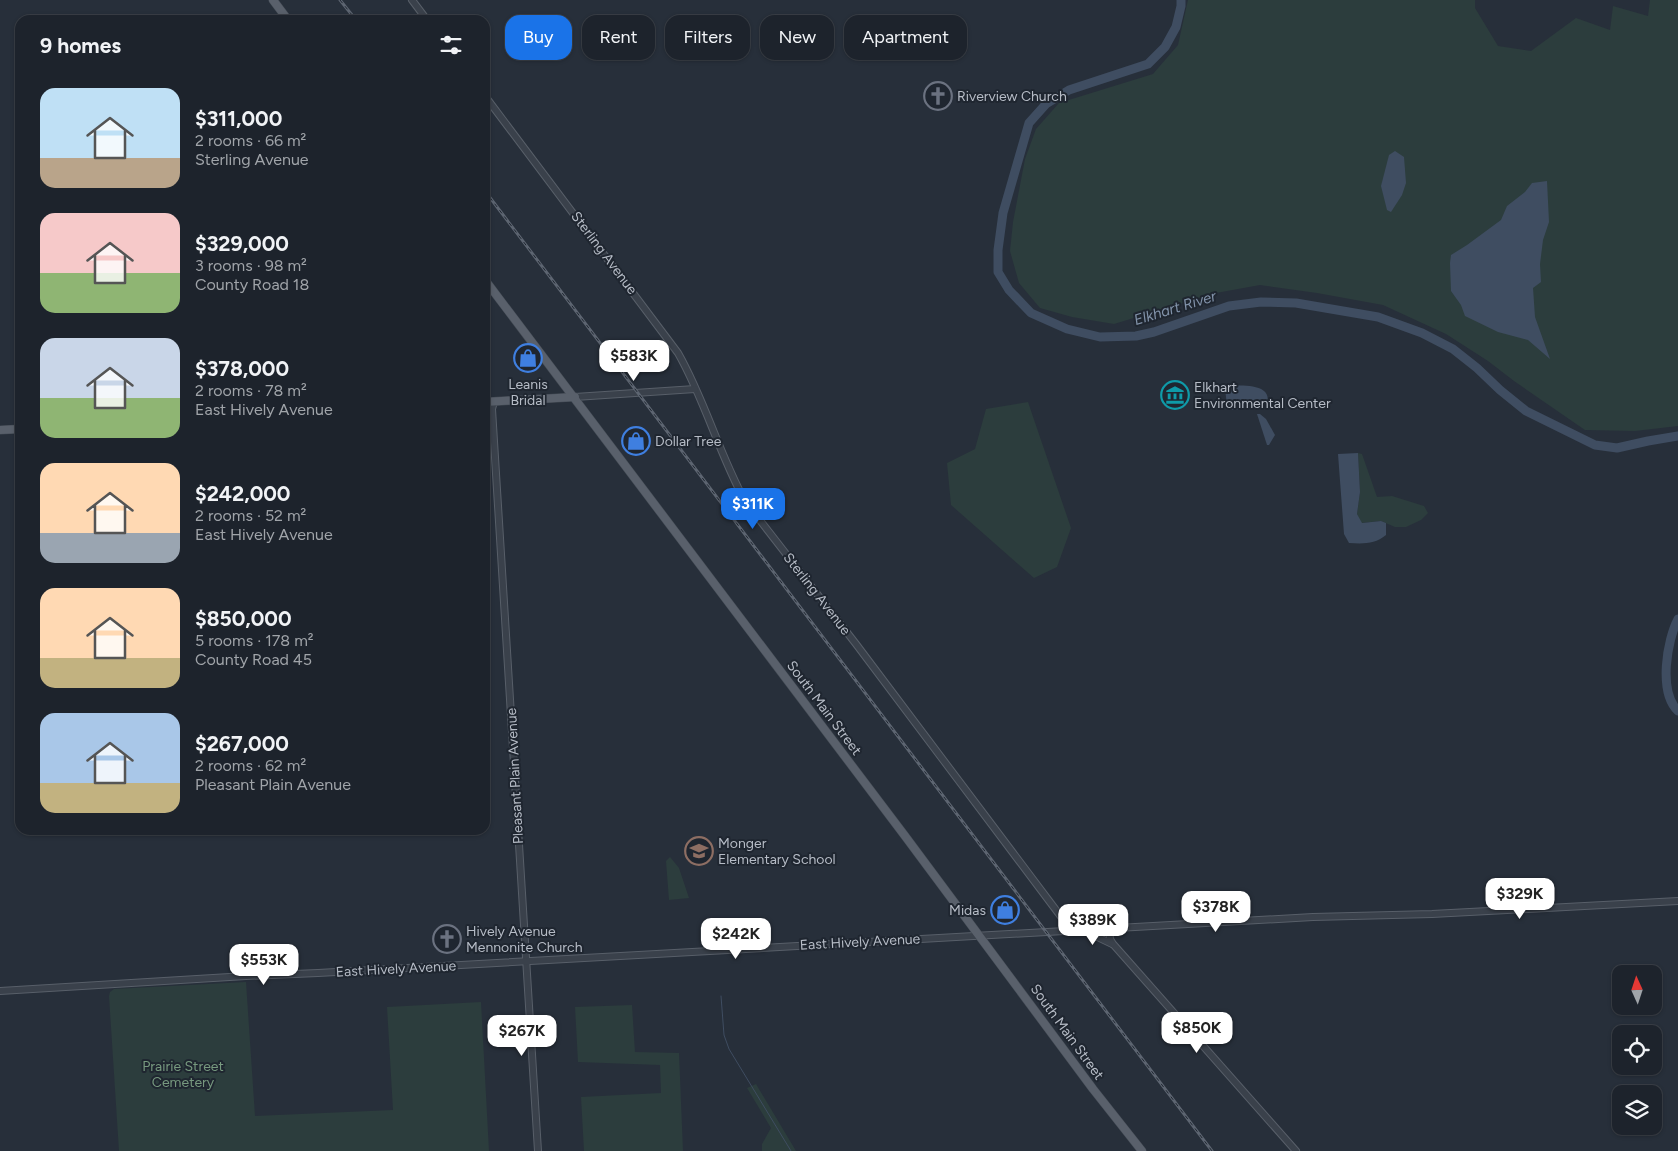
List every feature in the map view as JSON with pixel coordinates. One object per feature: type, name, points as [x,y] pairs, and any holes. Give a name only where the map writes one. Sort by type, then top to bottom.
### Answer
[{"type":"main road","points":[[272,0],[284,15]]},
{"type":"main road","name":"South Main Street","points":[[490,287],[1093,1089],[1142,1151]]},
{"type":"main road","points":[[490,402],[574,397]]},
{"type":"main road","points":[[0,430],[15,429]]},
{"type":"street","points":[[412,0],[423,15]]},
{"type":"street","name":"Sterling Avenue","points":[[490,103],[669,340],[686,367],[732,478],[745,501],[856,644],[1071,930]]},
{"type":"street","points":[[574,397],[695,388]]},
{"type":"street","name":"Pleasant Plain Avenue","points":[[494,402],[492,409],[538,1151]]},
{"type":"street","name":"East Hively Avenue","points":[[0,991],[1071,930],[1361,915],[1442,914],[1678,901]]},
{"type":"street","points":[[1109,928],[1110,939],[1113,944],[1296,1151]]},
{"type":"street","points":[[1080,930],[1113,944]]},
{"type":"green space","points":[[1188,0],[1475,0],[1475,8],[1498,46],[1531,51],[1576,18],[1610,30],[1613,6],[1648,16],[1650,0],[1678,0],[1678,426],[1635,431],[1585,430],[1488,361],[1446,334],[1383,305],[1260,285],[1216,293],[1114,324],[1072,317],[1040,308],[1019,283],[1010,251],[1013,222],[1025,159],[1036,129],[1059,103],[1153,74],[1178,45]]},
{"type":"green space","points":[[1028,402],[1071,528],[1057,567],[1034,578],[951,505],[947,463],[975,449],[986,409]]},
{"type":"green space","points":[[1358,453],[1362,454],[1377,497],[1392,496],[1424,506],[1428,513],[1421,520],[1406,527],[1395,527],[1381,521],[1361,523],[1357,514],[1360,492]]},
{"type":"green space","points":[[670,857],[679,868],[689,898],[669,900],[666,861]]},
{"type":"green space","name":"Prairie Street Cemetery","points":[[246,982],[255,1116],[393,1110],[387,1007],[481,1002],[489,1151],[119,1151],[110,992],[114,989]]},
{"type":"green space","points":[[632,1005],[635,1052],[679,1053],[683,1151],[584,1151],[581,1097],[661,1093],[660,1065],[578,1062],[575,1007]]},
{"type":"green space","points":[[756,1084],[796,1151],[762,1151],[762,1144],[771,1128],[747,1088]]},
{"type":"water","points":[[1395,151],[1404,157],[1406,183],[1402,195],[1391,212],[1387,210],[1381,186],[1389,155]]},
{"type":"water","points":[[1547,181],[1549,222],[1543,240],[1540,264],[1541,282],[1533,288],[1535,317],[1550,359],[1528,340],[1498,332],[1465,316],[1461,305],[1451,291],[1450,263],[1451,255],[1501,220],[1507,206],[1525,192],[1532,183]]},
{"type":"water","points":[[1229,385],[1261,389],[1268,397],[1267,404],[1233,410],[1227,406],[1225,388]]},
{"type":"water","points":[[1257,414],[1266,419],[1275,435],[1269,445],[1267,445]]},
{"type":"water","points":[[1358,453],[1360,492],[1357,514],[1362,523],[1381,521],[1386,523],[1386,535],[1373,542],[1349,543],[1344,534],[1338,454]]},
{"type":"waterway","name":"Elkhart River","points":[[1181,0],[1176,27],[1165,47],[1148,64],[1069,90],[1046,104],[1029,123],[1003,213],[998,250],[998,272],[1009,290],[1031,313],[1067,329],[1100,337],[1136,336],[1154,332],[1229,306],[1261,302],[1296,303],[1378,317],[1422,333],[1453,349],[1526,411],[1595,445],[1617,448],[1678,436]]},
{"type":"waterway","name":"Elkhart River","points":[[1678,619],[1674,628],[1666,666],[1668,692],[1678,711]]},
{"type":"waterway","points":[[721,996],[724,1035],[729,1049],[791,1151]]},
{"type":"railway","points":[[340,0],[352,15]]},
{"type":"railway","points":[[490,198],[1212,1151]]},
{"type":"place","name":"Riverview Church","points":[[938,96]]},
{"type":"place","name":"Leanis Bridal","points":[[528,358]]},
{"type":"place","name":"Elkhart Environmental Center","points":[[1175,395]]},
{"type":"place","name":"Dollar Tree","points":[[636,441]]},
{"type":"place","name":"Monger Elementary School","points":[[699,851]]},
{"type":"place","name":"Midas","points":[[1005,910]]},
{"type":"place","name":"Hively Avenue Mennonite Church","points":[[447,939]]}]
